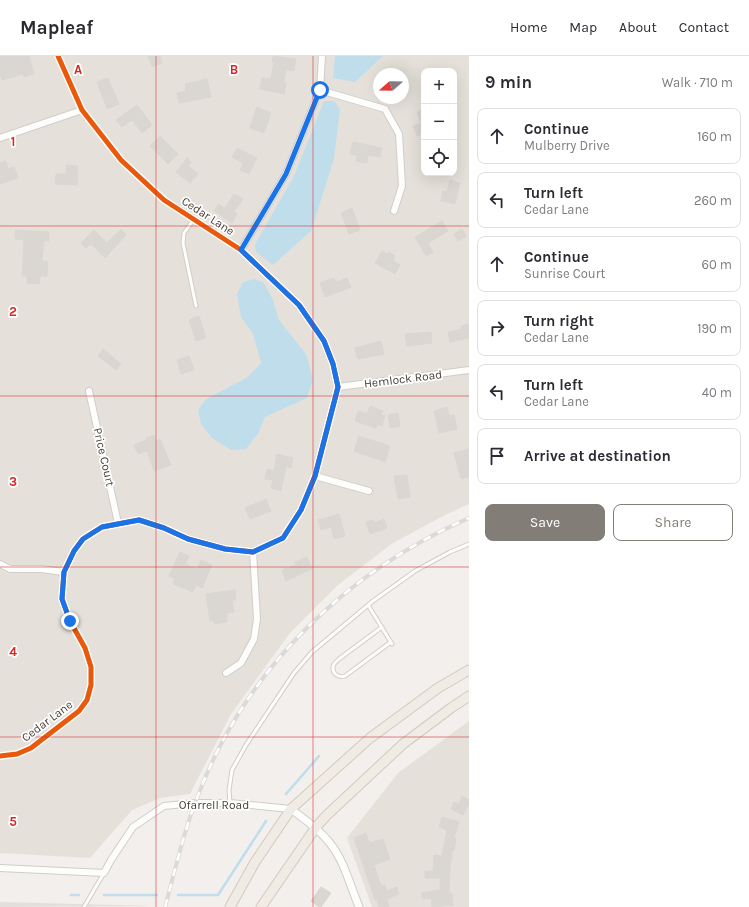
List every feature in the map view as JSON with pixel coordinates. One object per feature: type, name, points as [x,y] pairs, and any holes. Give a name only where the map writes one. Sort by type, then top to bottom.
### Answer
[{"type":"main road","points":[[230,907],[255,862],[291,809],[370,738],[438,688],[469,670]]},
{"type":"main road","points":[[261,907],[316,827],[327,815],[403,744],[469,696]]},
{"type":"street","name":"Cedar Lane","points":[[1,756],[17,754],[31,748],[79,711],[87,700],[91,685],[91,667],[85,648],[70,621],[62,599],[64,572],[74,551],[83,539],[102,527],[139,520],[164,528],[188,539],[225,549],[253,552],[283,538],[301,510],[315,476],[338,387],[333,364],[324,341],[299,305],[241,250],[164,200],[121,160],[82,110],[58,56]]},
{"type":"street","points":[[241,250],[286,174],[320,90],[322,56]]},
{"type":"street","points":[[320,90],[385,109],[399,134],[402,186],[394,211]]},
{"type":"street","points":[[0,138],[82,110]]},
{"type":"street","name":"Hemlock Road","points":[[338,387],[469,370]]},
{"type":"street","name":"Price Court","points":[[89,391],[118,523]]},
{"type":"street","points":[[315,476],[369,491]]},
{"type":"street","points":[[226,673],[241,663],[254,639],[258,619],[253,552]]},
{"type":"street","points":[[0,564],[10,569],[41,569],[64,572]]},
{"type":"street","points":[[0,748],[1,756]]},
{"type":"street","name":"Ofarrell Road","points":[[104,873],[133,827],[164,806],[195,803],[230,803],[291,809]]},
{"type":"street","points":[[291,809],[316,827],[329,842],[340,858],[359,907]]},
{"type":"street","points":[[0,868],[104,873]]},
{"type":"lane","points":[[194,219],[184,233],[183,243],[196,306]]},
{"type":"lane","points":[[230,803],[229,790],[232,770],[246,745],[294,673],[312,652],[368,605],[414,571],[469,544]]},
{"type":"lane","points":[[368,605],[392,643],[345,676],[338,676],[334,672],[334,664],[382,628]]},
{"type":"lane","points":[[84,907],[104,873]]},
{"type":"shaded area","points":[[0,56],[469,56],[469,504],[393,543],[338,585],[290,633],[231,714],[190,794],[160,798],[132,810],[90,858],[0,853]]},
{"type":"shaded area","points":[[469,721],[469,907],[372,907],[347,838],[398,773]]},
{"type":"shaded area","points":[[0,902],[155,906],[0,907]]},
{"type":"water","points":[[335,56],[383,56],[355,82],[333,78]]},
{"type":"water","points":[[324,101],[334,101],[340,109],[334,159],[311,231],[273,265],[256,252],[255,244],[294,176]]},
{"type":"water","points":[[255,279],[264,283],[273,300],[279,320],[306,354],[313,379],[307,398],[265,417],[258,434],[246,449],[231,450],[212,438],[201,424],[198,410],[206,399],[248,377],[261,363],[253,334],[241,317],[237,294],[243,282]]},
{"type":"building","points":[[0,56],[29,56],[34,74],[24,77],[23,74],[2,80],[0,74]]},
{"type":"building","points":[[148,56],[160,56],[162,63],[152,67]]},
{"type":"building","points":[[273,56],[296,59],[294,71],[286,70],[284,94],[260,89],[262,78],[271,79],[274,62],[272,62]]},
{"type":"building","points":[[108,78],[119,104],[107,109],[97,82]]},
{"type":"building","points":[[207,79],[211,97],[179,103],[177,93],[186,91],[185,84]]},
{"type":"building","points":[[137,105],[152,125],[142,133],[132,120],[122,127],[116,120]]},
{"type":"building","points":[[257,107],[271,113],[264,133],[250,128]]},
{"type":"building","points":[[421,110],[421,123],[417,112]]},
{"type":"building","points":[[421,123],[421,134],[417,136],[413,126]]},
{"type":"building","points":[[160,136],[178,154],[168,164],[150,146]]},
{"type":"building","points":[[353,142],[382,148],[380,157],[368,155],[367,163],[356,161],[357,155],[350,154]]},
{"type":"building","points":[[237,148],[257,158],[249,174],[240,170],[243,163],[232,157]]},
{"type":"building","points":[[188,157],[191,162],[188,166],[198,174],[190,183],[176,172]]},
{"type":"building","points":[[6,161],[8,169],[14,167],[18,178],[0,184],[0,163]]},
{"type":"building","points":[[66,165],[78,166],[77,185],[55,184],[56,174],[66,174]]},
{"type":"building","points":[[450,180],[460,183],[455,204],[441,201],[443,191],[447,192]]},
{"type":"building","points":[[234,194],[243,199],[234,212],[237,214],[232,223],[214,211],[218,204],[225,208]]},
{"type":"building","points":[[352,208],[360,230],[349,234],[341,213]]},
{"type":"building","points":[[442,221],[448,231],[428,243],[433,252],[426,256],[415,237]]},
{"type":"building","points":[[121,229],[126,235],[105,258],[91,244],[86,248],[81,243],[94,230],[107,243]]},
{"type":"building","points":[[462,229],[466,236],[458,241],[454,234]]},
{"type":"building","points":[[15,230],[49,232],[49,241],[44,240],[42,261],[48,261],[47,276],[40,276],[39,284],[27,283],[27,276],[22,276],[24,240],[15,239]]},
{"type":"building","points":[[382,251],[388,254],[389,252],[395,256],[393,261],[400,265],[395,274],[375,263]]},
{"type":"building","points":[[334,278],[336,282],[347,278],[351,287],[325,297],[320,283]]},
{"type":"building","points":[[199,316],[206,338],[196,341],[189,320]]},
{"type":"building","points":[[469,324],[469,338],[450,342],[448,332],[462,329],[461,326]]},
{"type":"building","points":[[431,332],[432,343],[407,346],[405,334]]},
{"type":"building","points":[[381,341],[384,354],[358,359],[355,348]]},
{"type":"building","points":[[103,349],[121,364],[116,370],[98,356]]},
{"type":"building","points":[[189,356],[194,370],[181,374],[177,360]]},
{"type":"building","points":[[370,406],[383,411],[381,416],[385,415],[382,426],[377,424],[376,428],[355,421],[358,411],[367,414]]},
{"type":"building","points":[[447,407],[449,416],[454,415],[457,429],[439,433],[434,411]]},
{"type":"building","points":[[398,413],[400,426],[390,428],[388,415]]},
{"type":"building","points":[[154,435],[156,441],[160,439],[171,465],[154,471],[147,451],[138,454],[134,445]]},
{"type":"building","points":[[359,436],[390,446],[385,462],[354,451]]},
{"type":"building","points":[[469,449],[469,477],[461,479],[454,453]]},
{"type":"building","points":[[277,454],[293,458],[291,468],[286,466],[281,491],[271,488],[273,480],[265,479],[267,469],[274,471]]},
{"type":"building","points":[[407,475],[410,497],[398,499],[394,476]]},
{"type":"building","points":[[266,499],[271,511],[250,519],[245,508]]},
{"type":"building","points":[[339,514],[345,536],[334,539],[331,527],[321,530],[318,520]]},
{"type":"building","points":[[384,519],[387,528],[370,534],[366,522],[373,520],[374,523]]},
{"type":"building","points":[[180,552],[189,556],[185,564],[197,569],[201,560],[212,565],[202,588],[196,585],[193,592],[173,584],[175,579],[169,576]]},
{"type":"building","points":[[307,557],[312,569],[286,581],[282,570],[296,565],[295,562]]},
{"type":"building","points":[[235,590],[236,600],[232,600],[234,612],[227,613],[227,622],[214,624],[214,620],[210,621],[206,594]]},
{"type":"building","points":[[462,796],[469,800],[469,804],[463,815],[451,809],[454,802],[459,804]]},
{"type":"building","points":[[442,817],[459,822],[454,838],[456,839],[454,851],[452,851],[450,870],[449,893],[452,893],[453,905],[432,907],[431,898],[422,899],[422,893],[440,890],[440,878],[425,878],[425,871],[433,871],[434,855],[442,856],[447,830],[439,827]]},
{"type":"building","points":[[366,833],[369,843],[383,839],[390,859],[374,865],[381,886],[385,885],[387,891],[397,887],[399,894],[387,899],[389,907],[379,907],[377,899],[375,900],[354,838]]},
{"type":"building","points":[[321,887],[331,893],[321,907],[319,907],[311,901]]},
{"type":"waterway","points":[[286,794],[319,756]]},
{"type":"waterway","points":[[178,895],[218,895],[266,821]]},
{"type":"waterway","points":[[71,895],[79,895]]},
{"type":"waterway","points":[[104,895],[157,895]]},
{"type":"railway","points":[[165,907],[185,832],[201,788],[221,744],[246,702],[275,663],[308,627],[344,594],[383,565],[425,540],[469,518]]},
{"type":"cycle path","points":[[0,756],[17,754],[31,748],[79,711],[87,700],[91,685],[91,667],[85,648],[70,621],[62,599],[64,572],[74,551],[83,539],[102,527],[139,520],[164,528],[188,539],[225,549],[253,552],[283,538],[301,510],[315,476],[338,387],[333,364],[324,341],[299,305],[241,250],[164,200],[121,160],[82,110],[58,56]]},
{"type":"route","points":[[70,621],[62,599],[64,572],[74,551],[83,539],[102,527],[139,520],[164,528],[188,539],[225,549],[253,552],[283,538],[301,510],[315,476],[338,387],[333,364],[324,341],[299,305],[241,250],[286,174],[320,90]]}]
